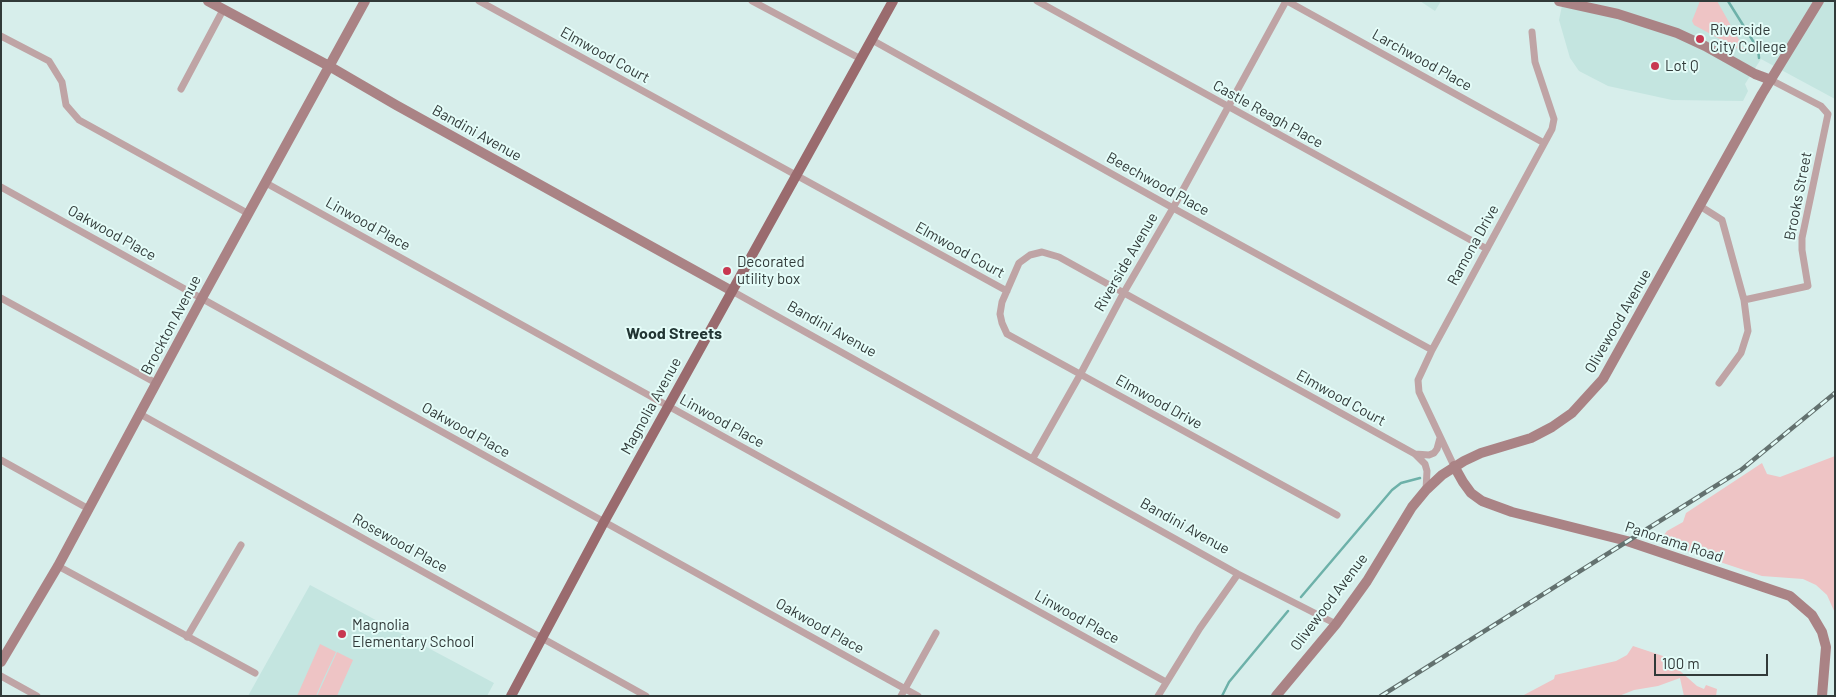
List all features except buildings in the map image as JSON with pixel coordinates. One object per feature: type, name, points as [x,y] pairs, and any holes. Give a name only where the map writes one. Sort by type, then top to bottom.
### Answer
[{"type":"main road","name":"Bandini Avenue","points":[[208,1],[330,66],[396,105],[732,291]]},
{"type":"main road","name":"Brockton Avenue","points":[[1,662],[58,566],[87,508],[365,1]]},
{"type":"main road","name":"Magnolia Avenue","points":[[511,696],[604,522],[893,1]]},
{"type":"main road","points":[[1559,1],[1618,14],[1677,33],[1705,46],[1755,74],[1771,80]]},
{"type":"main road","name":"Olivewood Avenue","points":[[1276,696],[1336,624],[1366,581],[1412,507],[1426,490],[1454,466],[1482,453],[1532,438],[1559,422],[1583,403],[1608,372],[1771,80],[1819,1]]},
{"type":"main road","name":"Panorama Road","points":[[1454,466],[1471,493],[1482,501],[1512,512],[1627,541],[1790,596],[1812,615],[1822,632],[1826,646],[1822,696]]},
{"type":"street","name":"Elmwood Court","points":[[479,1],[1007,291],[1019,263],[1030,255],[1042,252],[1059,257],[1415,454]]},
{"type":"street","points":[[752,1],[861,59]]},
{"type":"street","name":"Castle Reagh Place","points":[[1037,1],[1487,249]]},
{"type":"street","name":"Riverside Avenue","points":[[1033,458],[1287,1]]},
{"type":"street","name":"Larchwood Place","points":[[1287,1],[1544,143]]},
{"type":"street","points":[[181,89],[223,10]]},
{"type":"street","name":"Ramona Drive","points":[[1454,466],[1419,392],[1418,380],[1420,372],[1552,129],[1554,119],[1535,62],[1532,32]]},
{"type":"street","points":[[1,36],[49,61],[62,82],[66,105],[79,120],[249,214]]},
{"type":"street","name":"Beechwood Place","points":[[872,40],[1432,350]]},
{"type":"street","name":"Brooks Street","points":[[1744,300],[1808,286],[1802,238],[1828,114],[1821,106],[1771,80]]},
{"type":"street","name":"Linwood Place","points":[[266,183],[1166,682]]},
{"type":"street","name":"Oakwood Place","points":[[1,187],[918,696]]},
{"type":"street","points":[[1700,206],[1722,220],[1744,300],[1748,331],[1742,353],[1719,383]]},
{"type":"street","name":"Bandini Avenue","points":[[732,291],[1238,574],[1336,624]]},
{"type":"street","name":"Elmwood Drive","points":[[1007,291],[1002,302],[1000,314],[1007,334],[1337,515]]},
{"type":"street","points":[[1,298],[156,383]]},
{"type":"street","name":"Rosewood Place","points":[[140,414],[646,696]]},
{"type":"street","points":[[1415,454],[1428,455],[1434,453],[1440,438]]},
{"type":"street","points":[[1415,454],[1425,464],[1427,471],[1426,490]]},
{"type":"street","points":[[1,460],[87,508]]},
{"type":"street","points":[[187,637],[241,546]]},
{"type":"street","points":[[58,566],[255,673]]},
{"type":"street","points":[[1158,696],[1238,574]]},
{"type":"street","points":[[901,696],[936,633]]},
{"type":"street","points":[[1,676],[37,696]]},
{"type":"shaded area","points":[[1420,1],[1441,1],[1435,11]]},
{"type":"shaded area","name":"Riverside City College","points":[[1563,1],[1835,1],[1835,99],[1761,59],[1745,84],[1748,91],[1743,101],[1672,100],[1608,86],[1579,71],[1570,58],[1559,20]]},
{"type":"shaded area","points":[[1700,1],[1717,1],[1747,54],[1694,25],[1692,21]]},
{"type":"shaded area","points":[[1835,456],[1835,613],[1827,595],[1816,585],[1803,579],[1762,576],[1663,543],[1661,539],[1667,531],[1683,522],[1686,513],[1762,463],[1767,474],[1780,477]]},
{"type":"shaded area","name":"Magnolia Elementary School","points":[[310,585],[494,683],[487,696],[248,696]]},
{"type":"shaded area","points":[[320,644],[336,652],[316,696],[297,696]]},
{"type":"shaded area","points":[[1633,646],[1663,656],[1697,686],[1704,689],[1706,685],[1717,689],[1716,696],[1684,696],[1680,678],[1658,686],[1634,690],[1619,696],[1522,696],[1554,679],[1555,675],[1616,661],[1627,655]]},
{"type":"shaded area","points":[[337,652],[353,660],[337,696],[317,696]]},
{"type":"waterway","points":[[1728,1],[1758,49],[1759,58]]},
{"type":"waterway","points":[[1301,597],[1392,490],[1401,483],[1420,478]]},
{"type":"waterway","points":[[1222,696],[1229,682],[1288,611]]},
{"type":"railway","points":[[1381,696],[1741,470],[1835,393]]},
{"type":"place","name":"Riverside City College","points":[[1700,39]]},
{"type":"place","name":"Lot Q","points":[[1655,66]]},
{"type":"place","name":"Decorated utility box","points":[[727,271]]},
{"type":"place","name":"Magnolia Elementary School","points":[[342,634]]},
{"type":"district","name":"Wood Streets","points":[[674,334]]}]
